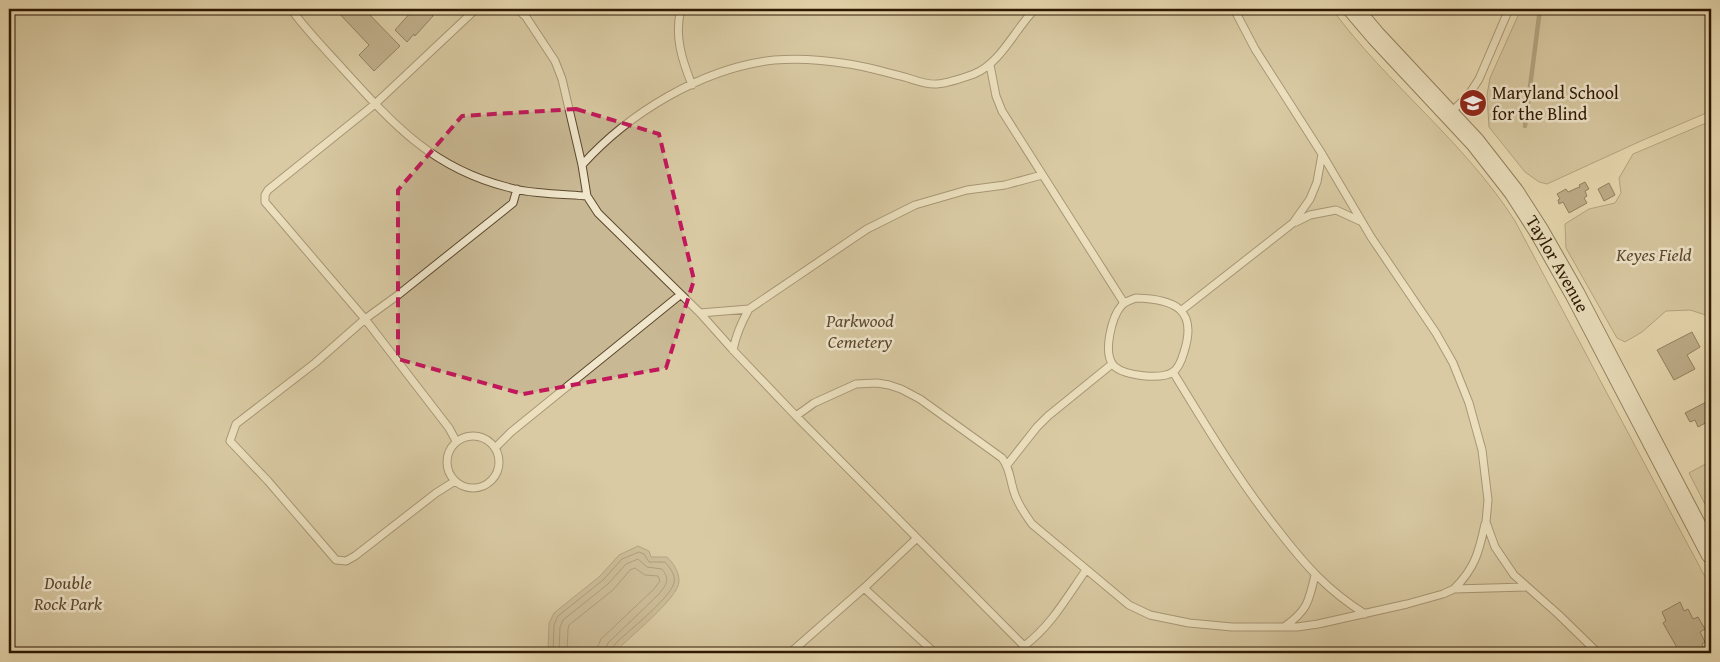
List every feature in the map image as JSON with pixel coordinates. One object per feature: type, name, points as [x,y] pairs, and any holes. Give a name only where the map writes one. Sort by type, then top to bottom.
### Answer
[{"type":"main road","name":"Taylor Avenue","points":[[1354,9],[1376,36],[1450,113],[1497,168],[1539,231],[1711,554]]},
{"type":"lane","points":[[291,9],[375,104],[423,149],[447,164],[478,178],[516,189],[531,192],[587,196]]},
{"type":"lane","points":[[456,441],[449,428],[365,319],[265,202],[265,196],[268,190],[375,104],[476,9]]},
{"type":"lane","points":[[517,9],[526,17],[559,70],[567,95],[587,196],[598,213],[700,313],[796,416],[1031,653]]},
{"type":"lane","points":[[681,9],[678,39],[692,85]]},
{"type":"lane","points":[[582,165],[600,145],[621,127],[670,96],[724,71],[774,60],[823,60],[851,64],[936,84],[974,74],[990,66],[1024,20],[1035,9]]},
{"type":"lane","points":[[796,416],[814,403],[856,384],[889,385],[901,389],[926,404],[1002,458],[1008,465],[1014,492],[1024,513],[1032,524],[1129,605],[1150,615],[1189,623],[1224,626],[1284,627],[1318,624],[1365,614],[1443,594],[1454,589],[1466,577],[1480,550],[1486,522],[1488,500],[1482,450],[1469,403],[1436,332],[1361,221],[1322,154],[1255,49],[1234,9]]},
{"type":"lane","points":[[1450,113],[1468,96],[1479,79],[1509,9]]},
{"type":"lane","points":[[990,66],[996,96],[1002,111],[1124,303]]},
{"type":"lane","points":[[1293,224],[1310,199],[1317,182],[1322,154]]},
{"type":"lane","points":[[733,350],[739,327],[749,309],[867,229],[915,205],[967,190],[1005,185],[1042,175]]},
{"type":"lane","points":[[455,481],[436,493],[355,556],[346,561],[336,560],[268,481],[230,441],[236,424],[315,363],[365,319],[513,203],[516,189]]},
{"type":"lane","points":[[1182,310],[1293,224],[1310,214],[1336,210],[1361,221]]},
{"type":"lane","points":[[496,447],[511,432],[680,295]]},
{"type":"lane","points":[[1136,298],[1164,300],[1182,310],[1187,323],[1186,346],[1178,366],[1173,372],[1159,376],[1143,375],[1121,371],[1112,364],[1110,331],[1113,320],[1124,303],[1136,298]]},
{"type":"lane","points":[[700,313],[749,309]]},
{"type":"lane","points":[[1008,465],[1036,427],[1112,364]]},
{"type":"lane","points":[[1173,372],[1260,508],[1315,575],[1334,593],[1365,614]]},
{"type":"lane","points":[[478,435],[488,439],[496,447],[500,462],[496,477],[484,486],[468,488],[455,481],[447,468],[448,453],[456,441],[466,436],[478,435]]},
{"type":"lane","points":[[1486,522],[1495,547],[1514,575],[1598,653]]},
{"type":"lane","points":[[790,653],[917,538]]},
{"type":"lane","points":[[1024,646],[1036,637],[1051,620],[1086,570]]},
{"type":"lane","points":[[1284,627],[1297,618],[1304,610],[1311,593],[1315,575]]},
{"type":"lane","points":[[1454,589],[1527,587]]},
{"type":"lane","points":[[864,588],[935,653]]},
{"type":"highlighted area","points":[[576,109],[659,134],[694,280],[666,368],[523,394],[398,359],[398,190],[462,116]]},
{"type":"green space","name":"Parkwood Cemetery","points":[[9,9],[1332,9],[1377,63],[1473,165],[1515,221],[1711,588],[1711,653],[9,653]]},
{"type":"green space","points":[[1521,9],[1711,9],[1711,111],[1547,184],[1539,182],[1525,172],[1489,127],[1487,95],[1490,78]]},
{"type":"green space","name":"Keyes Field","points":[[1711,121],[1711,319],[1709,316],[1690,310],[1666,311],[1642,332],[1625,342],[1617,338],[1566,248],[1565,224],[1589,209],[1615,203],[1621,193],[1619,178],[1633,154]]},
{"type":"green space","points":[[1711,461],[1711,516],[1689,473]]},
{"type":"water","points":[[638,546],[649,551],[651,557],[667,557],[677,571],[679,581],[671,597],[652,618],[614,653],[549,653],[549,623],[554,613],[600,576],[619,555]]},
{"type":"building","points":[[335,9],[364,9],[400,46],[374,71],[359,55],[369,45]]},
{"type":"building","points":[[417,9],[425,9],[433,16],[407,42],[395,30],[412,11],[414,12]]},
{"type":"building","points":[[1585,182],[1589,189],[1585,191],[1587,196],[1584,198],[1587,203],[1569,213],[1563,202],[1559,204],[1558,200],[1560,199],[1557,194],[1566,189],[1568,192],[1580,187],[1579,185]]},
{"type":"building","points":[[1609,183],[1615,195],[1604,201],[1598,189]]},
{"type":"building","points":[[1692,332],[1700,347],[1687,355],[1695,369],[1674,380],[1657,350]]},
{"type":"building","points":[[1710,400],[1711,420],[1698,427],[1695,420],[1690,422],[1685,413]]},
{"type":"building","points":[[1680,602],[1684,611],[1688,609],[1693,619],[1698,617],[1705,629],[1700,632],[1705,642],[1702,644],[1705,653],[1680,653],[1663,623],[1666,621],[1662,612]]},
{"type":"waterway","points":[[1525,126],[1540,9]]},
{"type":"place","name":"Maryland School for the Blind","points":[[1473,103]]},
{"type":"park label","name":"Double Rock Park","points":[[68,593]]}]
